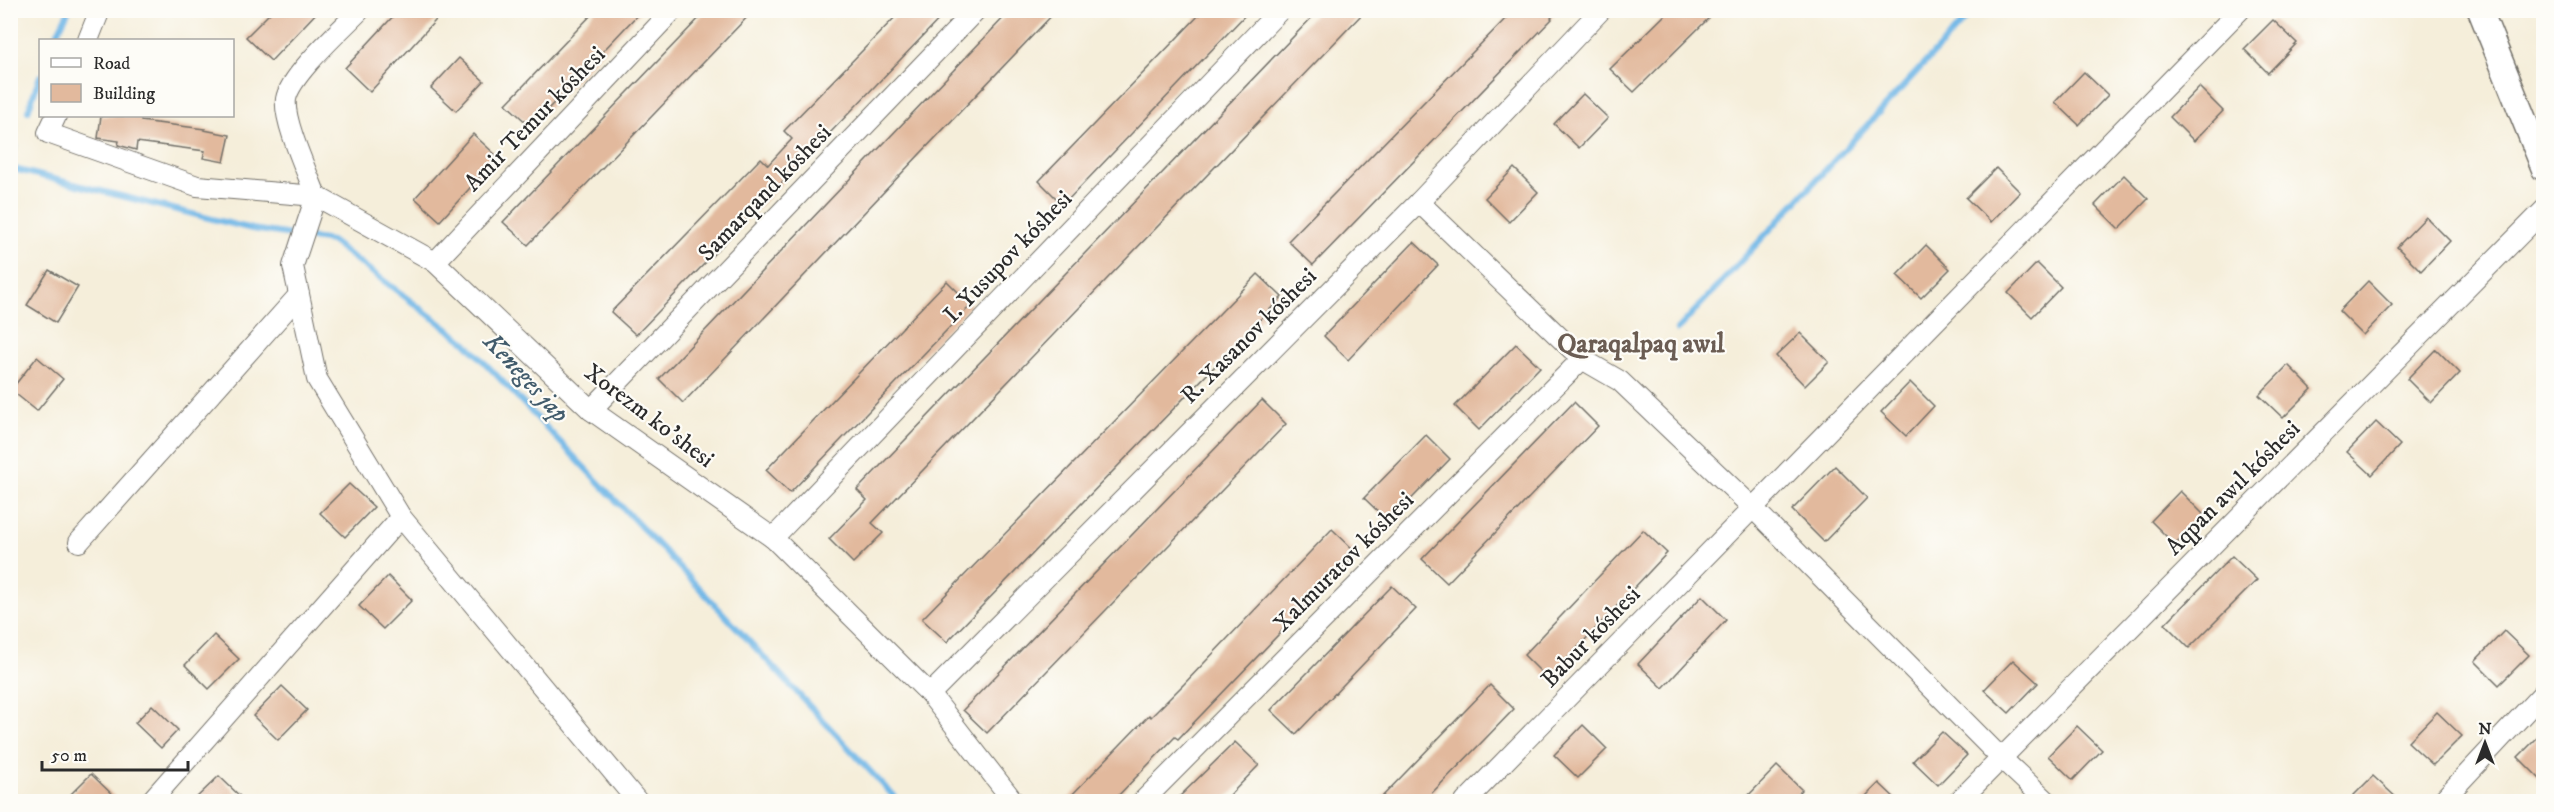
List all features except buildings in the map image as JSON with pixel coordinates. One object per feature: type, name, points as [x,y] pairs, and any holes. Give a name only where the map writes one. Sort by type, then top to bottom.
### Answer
[{"type":"street","points":[[88,39],[100,10]]},
{"type":"street","points":[[360,10],[299,75],[286,99],[289,124],[316,196],[293,266],[317,379],[401,517],[638,801]]},
{"type":"street","name":"Amir Temur kóshesi","points":[[435,262],[673,10]]},
{"type":"street","name":"Samarqand kóshesi","points":[[591,410],[976,10]]},
{"type":"street","name":"I. Yusupov kóshesi","points":[[773,538],[1281,10]]},
{"type":"street","name":"R. Xasanov kóshesi","points":[[930,694],[1419,202],[1601,10]]},
{"type":"street","points":[[1753,508],[2240,10]]},
{"type":"street","points":[[2480,10],[2544,169]]},
{"type":"street","points":[[52,124],[197,186],[316,196]]},
{"type":"street","name":"Xorezm ko'shesi","points":[[316,196],[435,262],[591,410],[773,538],[930,694],[1014,801]]},
{"type":"street","points":[[1419,202],[1582,359],[1620,381],[1753,508],[2001,758],[2048,801]]},
{"type":"street","name":"Aqpan awıl kóshesi","points":[[1958,801],[2544,210]]},
{"type":"street","points":[[79,542],[299,295]]},
{"type":"street","name":"Xalmuratov kóshesi","points":[[1142,801],[1582,359]]},
{"type":"street","name":"Babur kóshesi","points":[[1465,801],[1753,508]]},
{"type":"street","points":[[150,801],[401,517]]},
{"type":"street","points":[[2441,801],[2544,692]]},
{"type":"waterway","points":[[54,39],[69,10]]},
{"type":"waterway","points":[[1677,330],[1974,10]]},
{"type":"waterway","points":[[28,111],[39,79]]},
{"type":"waterway","points":[[10,158],[15,146]]},
{"type":"waterway","name":"Keneges jap","points":[[10,168],[252,229],[331,241],[465,342],[899,802]]},
{"type":"district","name":"Qaraqalpaq awıl","points":[[1641,344]]}]
